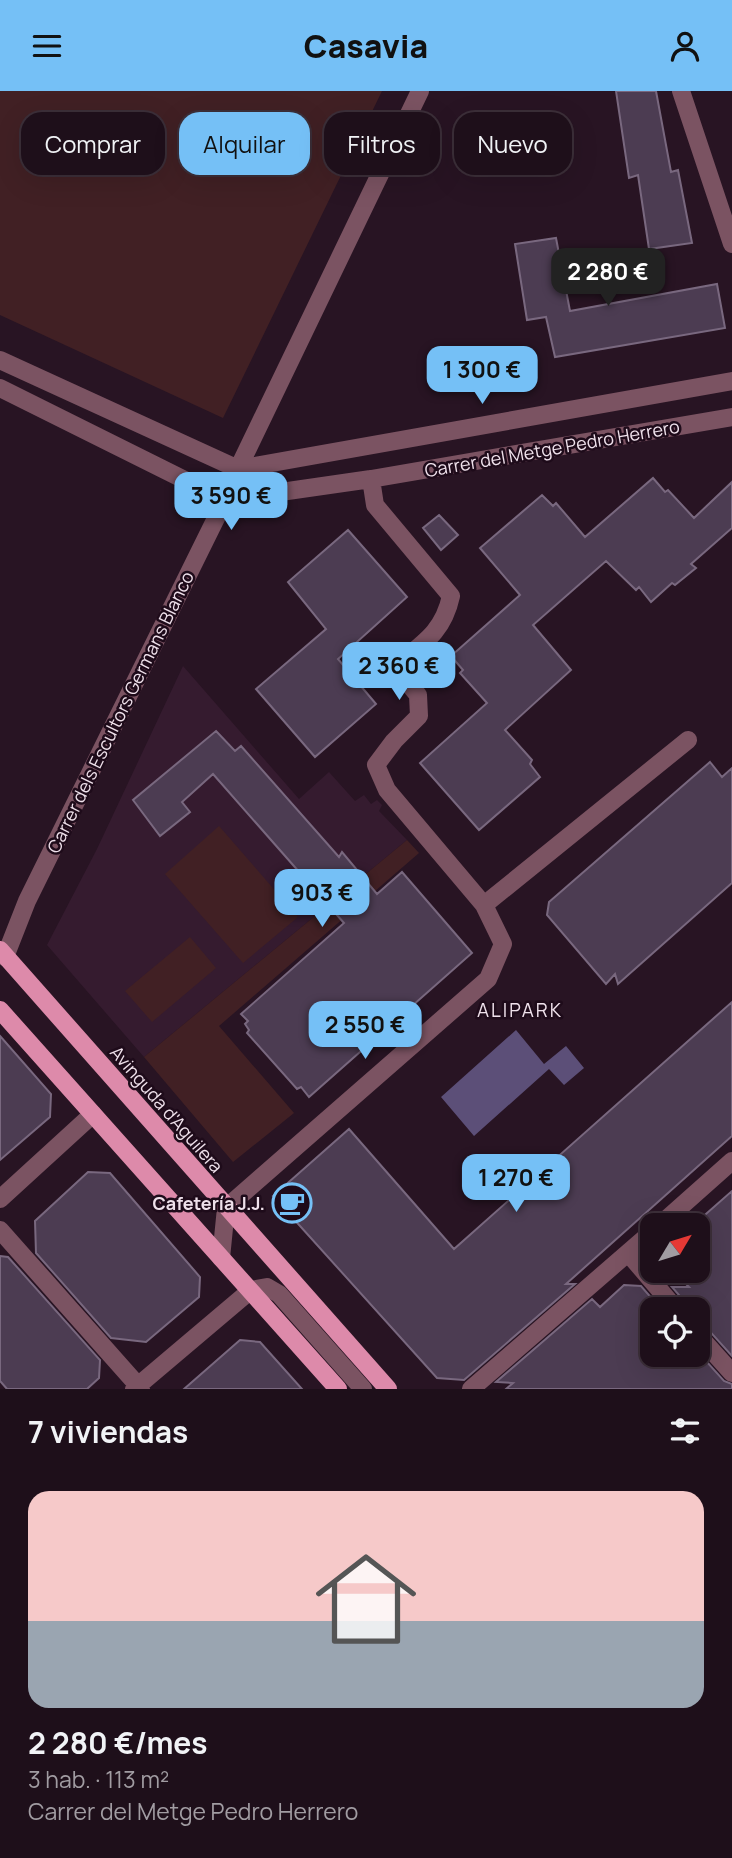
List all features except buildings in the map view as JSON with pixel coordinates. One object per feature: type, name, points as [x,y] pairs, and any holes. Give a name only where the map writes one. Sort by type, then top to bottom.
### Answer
[{"type":"main road","name":"Avinguda d'Aguilera","points":[[3,954],[388,1389]]},
{"type":"main road","points":[[0,1010],[338,1389]]},
{"type":"street","name":"Carrer dels Escultors Germans Blanco","points":[[3,954],[226,501],[420,91]]},
{"type":"street","points":[[681,93],[732,244]]},
{"type":"street","points":[[0,360],[239,469]]},
{"type":"street","name":"Carrer del Metge Pedro Herrero","points":[[239,469],[732,381]]},
{"type":"street","points":[[0,388],[226,501]]},
{"type":"street","name":"Carrer del Metge Pedro Herrero","points":[[226,501],[732,417]]},
{"type":"street","points":[[222,1258],[226,1208],[488,979],[503,944],[484,905],[387,790],[376,765],[394,741],[419,716],[418,695],[402,676],[404,659],[435,632],[446,616],[452,596],[376,505],[371,479]]},
{"type":"street","points":[[484,905],[688,740]]},
{"type":"street","points":[[0,1199],[93,1114]]},
{"type":"street","points":[[674,1213],[732,1161]]},
{"type":"street","points":[[0,1230],[137,1388],[251,1290],[267,1287],[279,1294],[363,1389]]},
{"type":"street","points":[[471,1389],[640,1242]]},
{"type":"street","points":[[628,1253],[666,1297]]},
{"type":"street","points":[[710,1348],[732,1373]]},
{"type":"shaded area","points":[[0,91],[382,91],[372,112],[324,112],[324,175],[341,175],[223,418],[0,315]]},
{"type":"shaded area","points":[[183,666],[299,799],[329,772],[355,801],[364,795],[371,804],[377,800],[382,805],[379,811],[407,840],[144,1057],[47,945],[97,849]]},
{"type":"shaded area","points":[[219,826],[298,917],[243,963],[165,874]]},
{"type":"shaded area","points":[[407,840],[419,853],[219,1026],[294,1113],[233,1162],[144,1057]]},
{"type":"shaded area","points":[[190,937],[216,968],[152,1022],[125,991]]},
{"type":"shaded area","points":[[516,1030],[544,1064],[566,1046],[584,1068],[564,1085],[549,1069],[474,1136],[441,1097]]},
{"type":"place","name":"Cafetería J.J.","points":[[292,1203]]},
{"type":"district","name":"ALIPARK","points":[[520,1010]]}]
